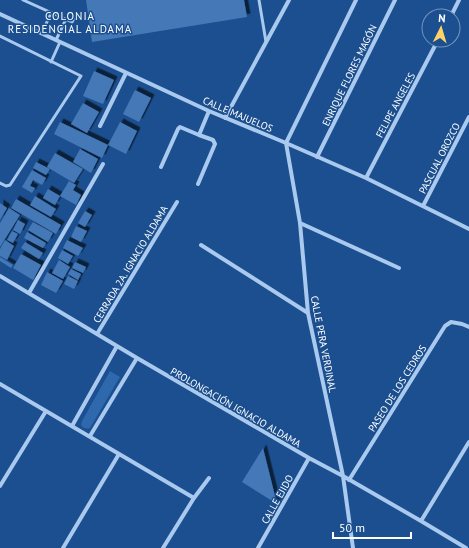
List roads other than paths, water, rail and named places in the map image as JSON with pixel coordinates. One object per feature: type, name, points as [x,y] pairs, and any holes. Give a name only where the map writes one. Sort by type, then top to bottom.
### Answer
[{"type":"street","points":[[225,118],[289,0]]},
{"type":"street","points":[[286,143],[356,0]]},
{"type":"street","name":"ENRIQUE FLORES MAGÓN","points":[[317,157],[395,0]]},
{"type":"street","name":"CALLE MAJUELOS","points":[[0,14],[209,111],[366,178],[469,229]]},
{"type":"street","name":"FELIPE ANGELES","points":[[366,178],[434,48]]},
{"type":"street","points":[[100,126],[126,73]]},
{"type":"street","points":[[199,135],[209,111]]},
{"type":"street","name":"PASCUAL OROZCO","points":[[423,206],[469,117]]},
{"type":"street","points":[[161,167],[178,129],[180,128],[213,140],[215,144],[198,184]]},
{"type":"street","name":"CALLE PERA VERDINAL","points":[[286,143],[300,223],[308,313],[343,476],[353,548]]},
{"type":"street","points":[[29,293],[103,164]]},
{"type":"street","name":"CERRADA 2A. IGNACIO ALDAMA","points":[[97,334],[177,202]]},
{"type":"street","points":[[300,223],[399,268]]},
{"type":"street","points":[[201,245],[308,313]]},
{"type":"street","name":"PROLONGACIÓN IGNACIO ALDAMA","points":[[0,276],[116,346],[466,548]]},
{"type":"street","name":"PASEO DE LOS CEDROS","points":[[349,480],[445,326],[451,322],[469,327]]},
{"type":"street","points":[[72,426],[116,346]]},
{"type":"street","points":[[90,436],[137,358]]},
{"type":"street","points":[[0,384],[194,498]]},
{"type":"street","points":[[0,486],[46,411]]},
{"type":"street","points":[[421,521],[469,442]]},
{"type":"street","points":[[63,548],[119,454]]},
{"type":"street","name":"CALLE EJIDO","points":[[258,548],[309,458]]},
{"type":"street","points":[[163,548],[194,498],[209,478]]},
{"type":"lane","points":[[23,0],[72,22],[74,19]]},
{"type":"lane","points":[[260,0],[266,43]]},
{"type":"lane","points":[[42,33],[51,12]]},
{"type":"lane","points":[[51,62],[66,19]]},
{"type":"lane","points":[[0,36],[81,76],[10,185],[6,186],[0,183]]},
{"type":"district","name":"COLONIA RESIDENCIAL ALDAMA","points":[[70,22]]}]
